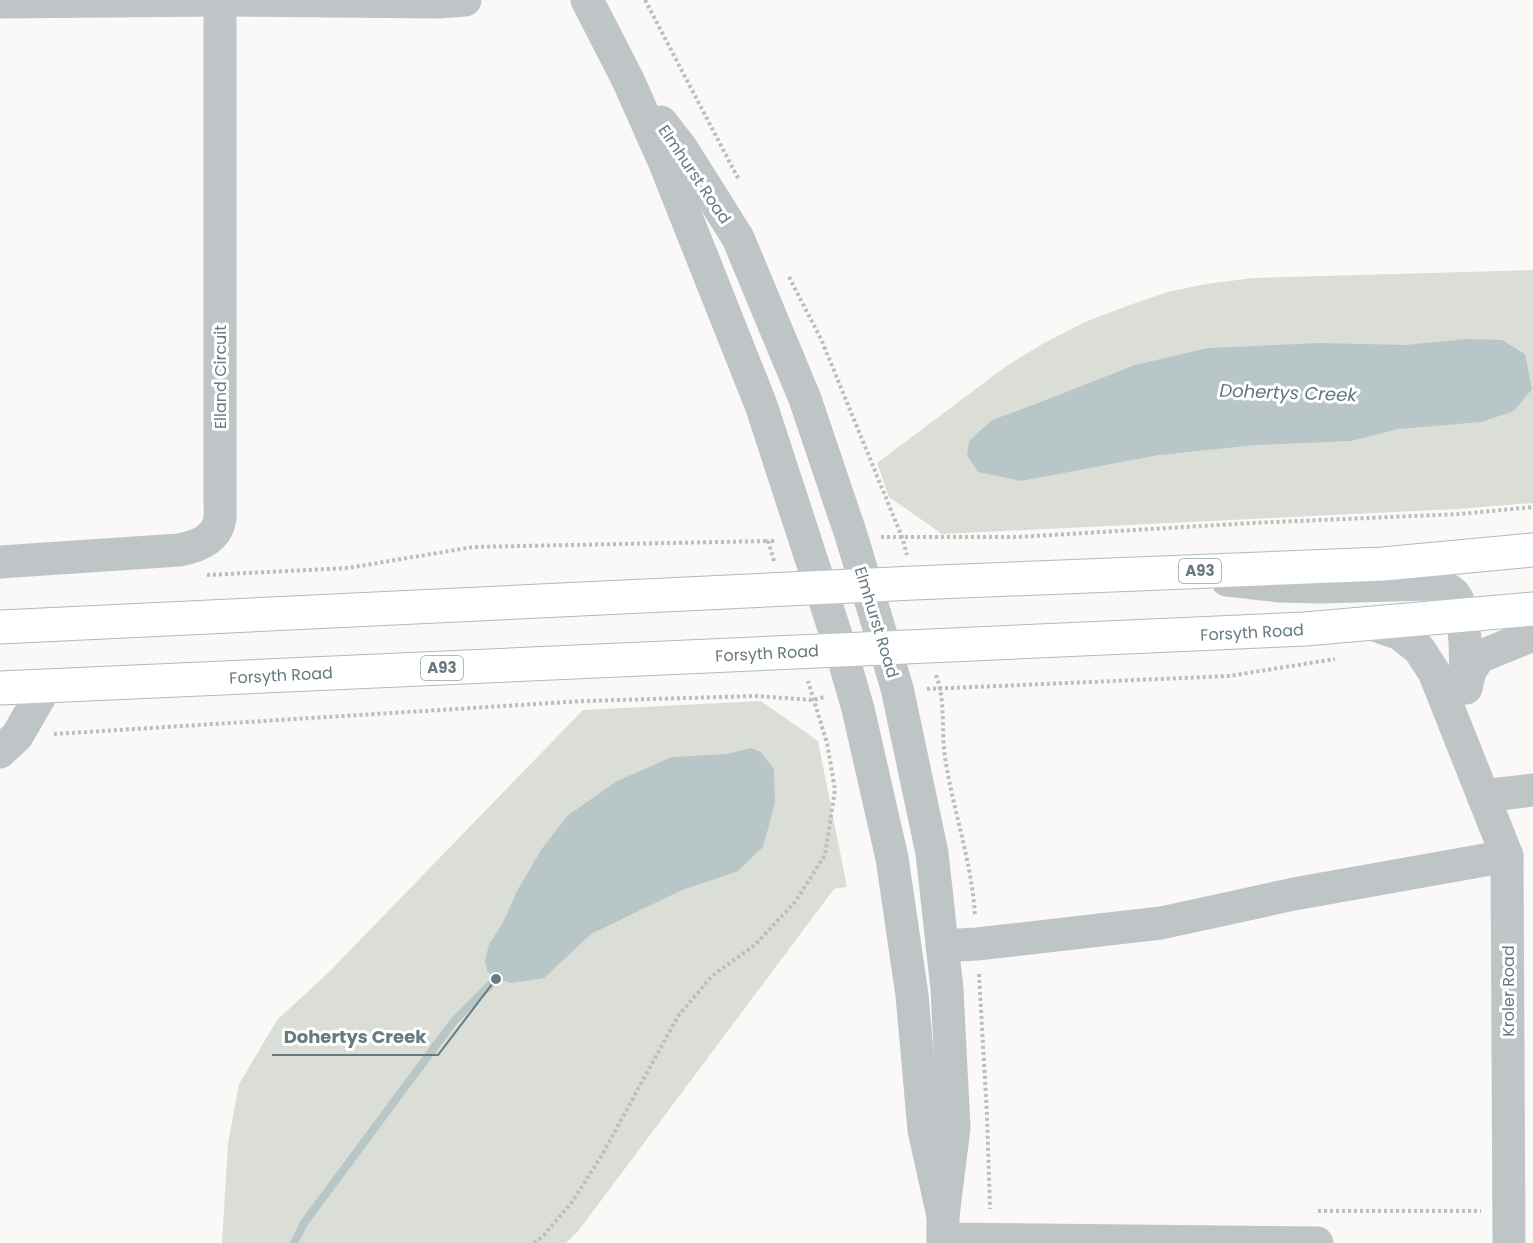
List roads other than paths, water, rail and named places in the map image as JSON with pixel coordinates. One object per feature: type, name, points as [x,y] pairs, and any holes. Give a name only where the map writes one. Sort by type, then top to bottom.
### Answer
[{"type":"highway","name":"A93","points":[[0,627],[914,583],[1383,564],[1533,550]]},
{"type":"highway","name":"Forsyth Road","points":[[0,688],[1282,631],[1533,609]]},
{"type":"street","points":[[0,2],[220,0],[438,2],[465,0]]},
{"type":"street","name":"Elland Circuit","points":[[0,562],[179,550],[194,547],[208,540],[219,525],[220,0]]},
{"type":"street","name":"Elmhurst Road","points":[[587,0],[628,80],[664,161],[761,405],[853,689],[892,858],[912,995],[924,1130],[943,1233]]},
{"type":"street","name":"Elmhurst Road","points":[[628,80],[682,149],[738,237],[805,399],[851,535],[897,688],[932,853],[947,989],[954,1128],[943,1233]]},
{"type":"street","points":[[1157,573],[1279,586],[1428,584],[1443,586],[1456,595],[1464,616],[1466,687],[1464,747]]},
{"type":"street","name":"Kroler Road","points":[[1371,624],[1400,634],[1419,649],[1434,672],[1507,856],[1520,992],[1521,1110],[1509,1243]]},
{"type":"street","points":[[1466,687],[1470,671],[1479,657],[1533,635]]},
{"type":"street","points":[[8,744],[46,686]]},
{"type":"street","points":[[1483,796],[1533,790]]},
{"type":"street","points":[[942,946],[1161,923],[1294,894],[1507,856]]},
{"type":"street","points":[[943,1233],[1317,1243]]},
{"type":"water","points":[[1467,339],[1502,340],[1525,354],[1532,389],[1514,411],[1481,422],[1398,429],[1351,441],[1256,445],[1159,455],[1021,481],[978,472],[967,455],[969,441],[992,420],[1135,365],[1208,348],[1320,343],[1405,345]]},
{"type":"water","points":[[751,748],[761,752],[774,769],[775,803],[763,847],[738,871],[682,890],[591,934],[544,978],[512,983],[496,979],[487,971],[485,961],[489,944],[503,923],[517,891],[541,850],[567,816],[617,781],[672,757],[727,754]]},
{"type":"waterway","name":"Dohertys Creek","points":[[294,1243],[304,1223],[454,1021],[504,971]]},
{"type":"place","name":"Dohertys Creek","points":[[496,979]]}]
